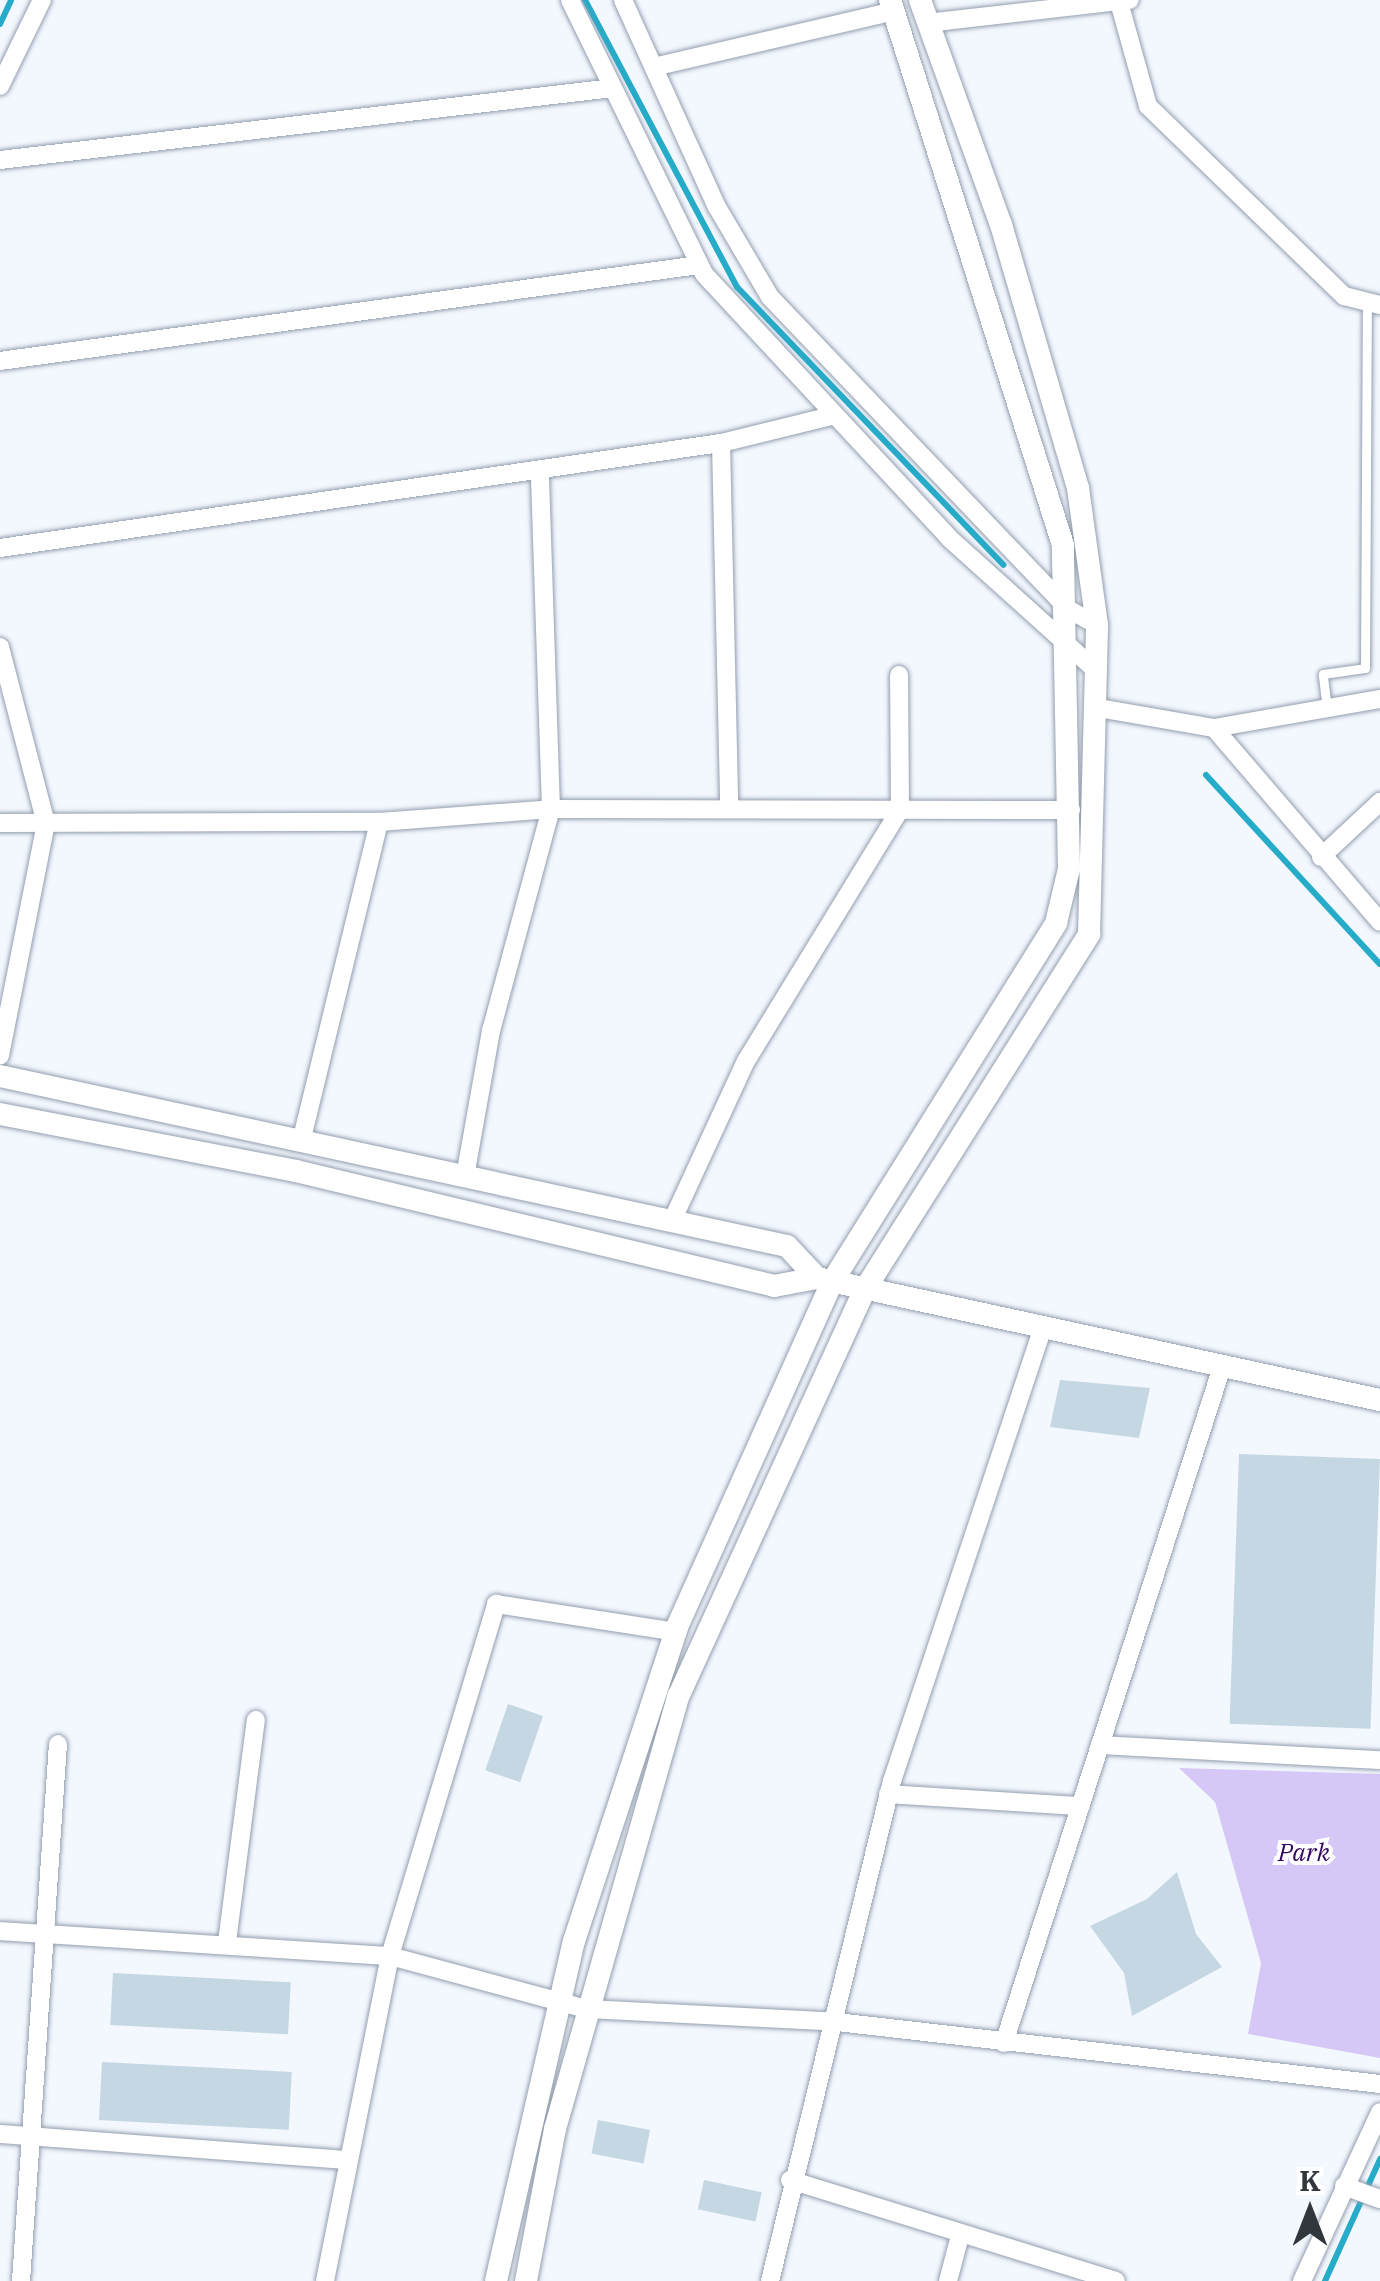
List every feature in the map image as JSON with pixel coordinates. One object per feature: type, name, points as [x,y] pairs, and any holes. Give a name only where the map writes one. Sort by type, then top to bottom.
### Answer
[{"type":"street","points":[[0,86],[42,0]]},
{"type":"street","points":[[570,0],[699,265],[835,416],[1072,656],[1098,672]]},
{"type":"street","points":[[623,0],[658,66],[717,207],[770,297],[1068,609],[1097,626]]},
{"type":"street","points":[[526,2281],[586,2010],[680,1696],[865,1289],[1089,934],[1098,708],[1097,626],[1078,488],[1001,225],[924,11],[1125,1],[1148,106],[1344,296],[1373,306]]},
{"type":"street","points":[[496,2281],[559,2004],[677,1632],[824,1280],[1056,923],[1072,810],[1072,656],[1063,544],[1035,446],[892,6],[658,66]]},
{"type":"street","points":[[0,160],[613,88]]},
{"type":"street","points":[[0,361],[699,265]]},
{"type":"street","points":[[0,548],[721,442],[835,416]]},
{"type":"street","points":[[721,442],[729,808]]},
{"type":"street","points":[[466,1171],[491,1031],[551,808],[540,470]]},
{"type":"street","points":[[0,647],[46,823],[0,1056]]},
{"type":"street","points":[[672,1221],[746,1061],[900,810],[900,675]]},
{"type":"street","points":[[1072,708],[1098,708],[1214,728],[1380,700]]},
{"type":"street","points":[[1214,728],[1380,922]]},
{"type":"street","points":[[1321,857],[1380,802]]},
{"type":"street","points":[[0,822],[379,822],[551,808],[1072,810]]},
{"type":"street","points":[[302,1138],[379,822]]},
{"type":"street","points":[[0,1076],[466,1171],[788,1246],[824,1280]]},
{"type":"street","points":[[0,1114],[296,1171],[774,1286],[824,1280],[1221,1370],[1380,1400]]},
{"type":"street","points":[[770,2281],[828,2021],[888,1794],[1042,1329]]},
{"type":"street","points":[[1004,2043],[1221,1370]]},
{"type":"street","points":[[325,2281],[390,1956],[496,1604],[677,1632]]},
{"type":"street","points":[[227,1942],[256,1720]]},
{"type":"street","points":[[20,2281],[39,1934],[58,1744]]},
{"type":"street","points":[[1100,1745],[1380,1760]]},
{"type":"street","points":[[888,1794],[1081,1806]]},
{"type":"street","points":[[0,1931],[227,1942],[390,1956],[586,2010],[828,2021],[1380,2084]]},
{"type":"street","points":[[1302,2281],[1363,2193],[1380,2112]]},
{"type":"street","points":[[0,2134],[347,2160]]},
{"type":"street","points":[[790,2180],[960,2236],[1116,2281]]},
{"type":"street","points":[[948,2281],[960,2236]]},
{"type":"lane","points":[[1326,708],[1323,674],[1365,668],[1373,306]]},
{"type":"green space","name":"Park","points":[[1179,1768],[1380,1774],[1380,2058],[1248,2034],[1261,1963],[1215,1802]]},
{"type":"building","points":[[1060,1380],[1150,1388],[1139,1438],[1050,1427]]},
{"type":"building","points":[[1239,1454],[1380,1459],[1370,1729],[1230,1724]]},
{"type":"building","points":[[508,1704],[543,1716],[520,1782],[485,1770]]},
{"type":"building","points":[[1177,1872],[1196,1934],[1222,1967],[1132,2016],[1124,1973],[1090,1926],[1147,1899]]},
{"type":"building","points":[[113,1973],[291,1982],[288,2034],[110,2025]]},
{"type":"building","points":[[102,2062],[292,2072],[289,2130],[99,2120]]},
{"type":"building","points":[[598,2120],[650,2130],[644,2163],[592,2153]]},
{"type":"building","points":[[704,2180],[762,2192],[755,2222],[698,2209]]},
{"type":"waterway","points":[[0,24],[11,0]]},
{"type":"waterway","points":[[585,0],[737,287],[1004,565]]},
{"type":"waterway","points":[[1206,775],[1380,964]]},
{"type":"waterway","points":[[1325,2281],[1380,2159]]}]
